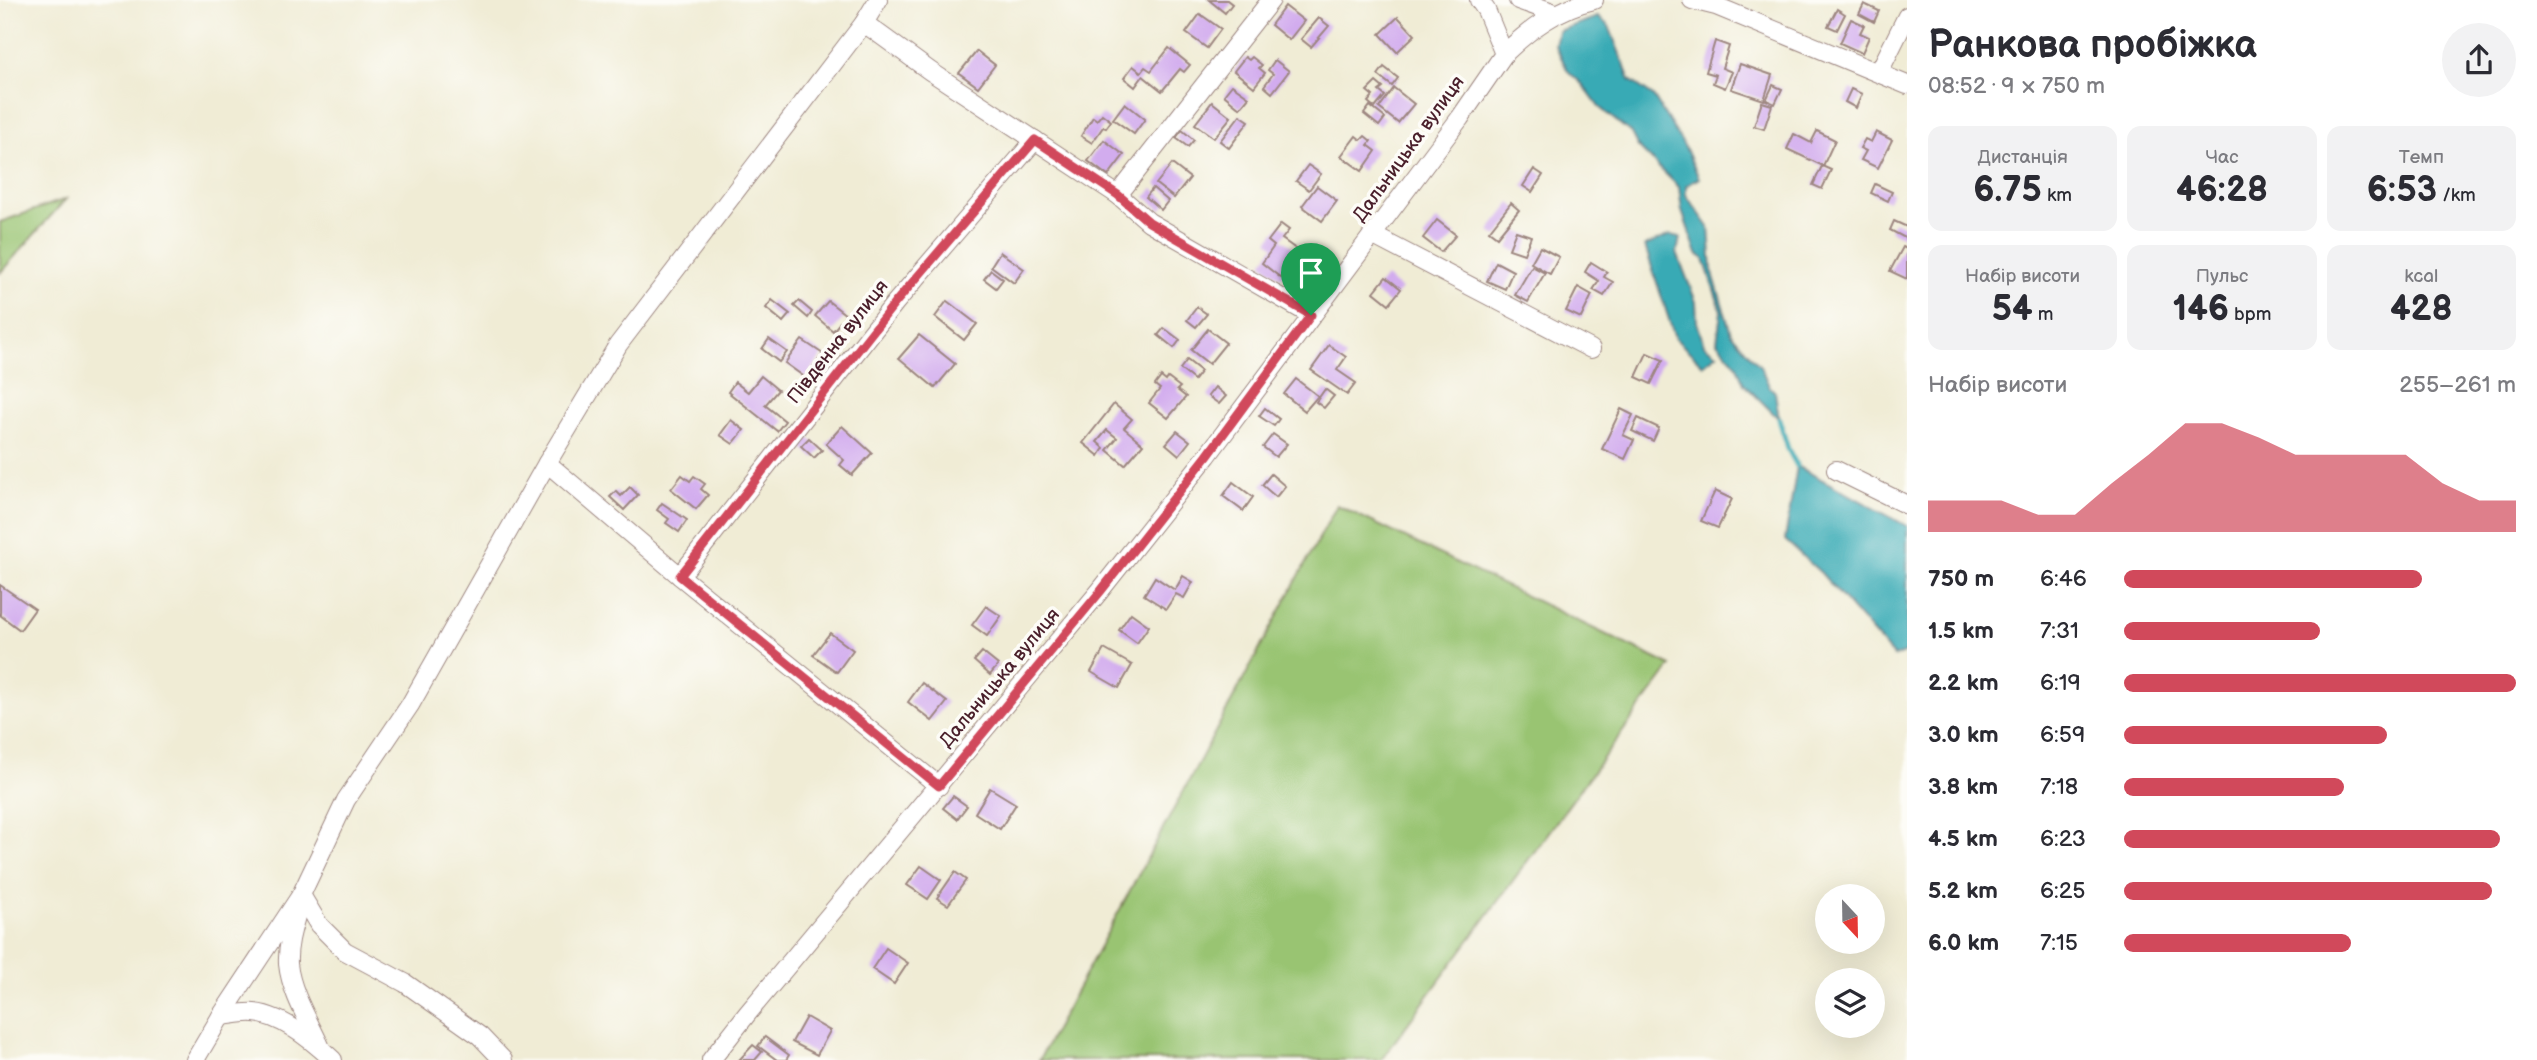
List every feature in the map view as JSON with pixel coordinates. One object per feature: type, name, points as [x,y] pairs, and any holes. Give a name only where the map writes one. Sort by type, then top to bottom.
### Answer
[{"type":"street","points":[[199,1058],[221,1016],[301,895],[346,800],[410,705],[547,463],[618,345],[864,23],[878,0]]},
{"type":"street","points":[[1118,195],[1271,0]]},
{"type":"street","points":[[1479,0],[1486,10],[1504,54]]},
{"type":"street","points":[[1518,0],[1555,13]]},
{"type":"street","name":"Дальницька вулиця","points":[[711,1060],[1100,592],[1207,456],[1460,118],[1504,54],[1527,32],[1555,13],[1594,0]]},
{"type":"street","points":[[1692,0],[1716,6],[1907,85]]},
{"type":"street","points":[[1879,72],[1907,16]]},
{"type":"street","points":[[864,23],[930,71],[1118,195],[1149,222],[1311,315]]},
{"type":"street","name":"Південна вулиця","points":[[680,576],[895,303],[1035,140]]},
{"type":"street","points":[[1372,235],[1591,349]]},
{"type":"street","points":[[547,463],[680,576],[939,786]]},
{"type":"street","points":[[1836,470],[1907,505]]},
{"type":"street","points":[[301,895],[289,941],[288,966],[295,989],[327,1054]]},
{"type":"street","points":[[301,895],[319,925],[345,951],[405,984],[480,1036],[503,1060]]},
{"type":"street","points":[[221,1016],[252,1013],[274,1017],[327,1054]]},
{"type":"green space","points":[[66,199],[0,273],[0,222]]},
{"type":"green space","points":[[1337,505],[1671,666],[1381,1060],[1039,1060]]},
{"type":"water","points":[[1598,17],[1609,26],[1630,80],[1653,96],[1686,149],[1699,178],[1686,186],[1686,195],[1709,227],[1712,270],[1731,333],[1760,366],[1769,386],[1775,392],[1779,419],[1744,384],[1736,364],[1717,342],[1721,311],[1704,259],[1697,254],[1682,211],[1679,187],[1638,147],[1631,133],[1599,107],[1582,84],[1568,71],[1555,45],[1558,31]]},
{"type":"water","points":[[1670,235],[1680,237],[1677,253],[1696,302],[1697,322],[1704,345],[1717,354],[1703,365],[1675,338],[1645,246]]},
{"type":"water","points":[[1797,466],[1907,526],[1907,652],[1894,657],[1821,573],[1785,540]]},
{"type":"building","points":[[1209,0],[1227,0],[1232,4],[1225,13]]},
{"type":"building","points":[[1864,4],[1879,11],[1874,22],[1859,14]]},
{"type":"building","points":[[1285,6],[1304,21],[1289,40],[1271,25]]},
{"type":"building","points":[[1837,9],[1845,14],[1837,30],[1828,26]]},
{"type":"building","points":[[1200,14],[1221,29],[1207,48],[1186,33]]},
{"type":"building","points":[[1398,17],[1415,35],[1397,52],[1380,34]]},
{"type":"building","points":[[1319,18],[1329,26],[1311,47],[1301,39]]},
{"type":"building","points":[[1851,19],[1864,25],[1860,33],[1869,37],[1862,53],[1840,43]]},
{"type":"building","points":[[1715,41],[1729,46],[1722,68],[1732,72],[1725,88],[1713,83],[1716,75],[1706,72]]},
{"type":"building","points":[[1169,48],[1190,65],[1184,72],[1180,69],[1162,91],[1143,76],[1135,87],[1124,78],[1133,66],[1141,72],[1145,67],[1151,71]]},
{"type":"building","points":[[977,51],[995,65],[978,87],[959,73]]},
{"type":"building","points":[[1245,57],[1249,60],[1252,57],[1262,65],[1259,68],[1265,73],[1254,87],[1234,71]]},
{"type":"building","points":[[1275,60],[1289,71],[1272,93],[1264,86],[1273,74],[1268,70]]},
{"type":"building","points":[[1740,64],[1772,75],[1764,100],[1731,89]]},
{"type":"building","points":[[1384,67],[1398,78],[1392,86],[1378,75]]},
{"type":"building","points":[[1376,82],[1383,88],[1379,91],[1385,96],[1375,108],[1368,102],[1373,96],[1367,91]]},
{"type":"building","points":[[1232,85],[1249,97],[1240,108],[1224,95]]},
{"type":"building","points":[[1773,85],[1782,89],[1775,104],[1766,100]]},
{"type":"building","points":[[1394,88],[1414,104],[1398,123],[1379,108]]},
{"type":"building","points":[[1851,89],[1862,94],[1856,108],[1845,102]]},
{"type":"building","points":[[1212,102],[1231,117],[1214,138],[1195,124]]},
{"type":"building","points":[[1762,102],[1772,105],[1764,129],[1754,126]]},
{"type":"building","points":[[1125,103],[1145,119],[1134,134],[1113,119]]},
{"type":"building","points":[[1370,106],[1385,118],[1379,126],[1364,114]]},
{"type":"building","points":[[1102,114],[1111,121],[1106,128],[1103,127],[1092,143],[1081,136],[1093,117],[1097,120]]},
{"type":"building","points":[[1240,115],[1249,121],[1229,148],[1220,141]]},
{"type":"building","points":[[1182,130],[1194,140],[1188,147],[1176,138]]},
{"type":"building","points":[[1817,131],[1835,140],[1823,166],[1787,149],[1794,134],[1811,143]]},
{"type":"building","points":[[1876,132],[1892,140],[1878,168],[1861,160],[1866,151],[1860,148],[1865,139],[1871,142]]},
{"type":"building","points":[[1356,136],[1361,140],[1365,136],[1371,141],[1368,145],[1376,151],[1362,171],[1341,156]]},
{"type":"building","points":[[1104,140],[1124,155],[1108,176],[1088,161]]},
{"type":"building","points":[[1172,164],[1190,178],[1174,198],[1156,184]]},
{"type":"building","points":[[1308,165],[1321,174],[1309,190],[1296,181]]},
{"type":"building","points":[[1822,166],[1831,170],[1822,189],[1813,185]]},
{"type":"building","points":[[1534,169],[1543,175],[1532,192],[1523,186]]},
{"type":"building","points":[[1875,184],[1892,192],[1888,201],[1871,193]]},
{"type":"building","points":[[1317,186],[1337,201],[1322,221],[1302,206]]},
{"type":"building","points":[[1153,188],[1168,201],[1161,210],[1146,197]]},
{"type":"building","points":[[1511,203],[1519,210],[1497,237],[1489,231]]},
{"type":"building","points":[[1437,220],[1456,235],[1441,252],[1423,238]]},
{"type":"building","points":[[1894,221],[1907,227],[1907,239],[1890,230]]},
{"type":"building","points":[[1281,224],[1289,230],[1282,239],[1300,252],[1281,278],[1262,263],[1274,246],[1268,241]]},
{"type":"building","points":[[1516,231],[1531,236],[1524,254],[1509,249]]},
{"type":"building","points":[[1540,247],[1559,257],[1550,274],[1531,263]]},
{"type":"building","points":[[1903,247],[1907,249],[1907,279],[1890,271]]},
{"type":"building","points":[[1000,252],[1024,269],[1014,283],[991,266]]},
{"type":"building","points":[[1496,262],[1513,271],[1505,289],[1487,281]]},
{"type":"building","points":[[1591,262],[1607,272],[1604,277],[1613,282],[1604,296],[1593,290],[1599,281],[1585,272]]},
{"type":"building","points":[[1532,266],[1545,273],[1528,302],[1515,295]]},
{"type":"building","points":[[991,270],[1003,279],[996,288],[984,279]]},
{"type":"building","points":[[1386,277],[1401,289],[1389,304],[1374,292]]},
{"type":"building","points":[[1578,287],[1592,295],[1581,318],[1566,311]]},
{"type":"building","points":[[772,300],[790,314],[783,322],[766,308]]},
{"type":"building","points":[[799,301],[812,312],[808,318],[794,306]]},
{"type":"building","points":[[828,301],[846,315],[833,331],[815,316]]},
{"type":"building","points":[[947,301],[977,324],[964,340],[935,317]]},
{"type":"building","points":[[1197,307],[1207,314],[1196,327],[1187,320]]},
{"type":"building","points":[[1164,328],[1180,340],[1174,348],[1158,335]]},
{"type":"building","points":[[1208,329],[1226,343],[1209,364],[1191,350]]},
{"type":"building","points":[[919,335],[955,364],[935,388],[899,358]]},
{"type":"building","points":[[769,339],[787,352],[779,362],[762,349]]},
{"type":"building","points":[[802,340],[823,354],[806,378],[785,363]]},
{"type":"building","points":[[1329,345],[1346,357],[1337,370],[1356,383],[1347,395],[1311,370]]},
{"type":"building","points":[[1647,353],[1663,360],[1651,384],[1636,377]]},
{"type":"building","points":[[1187,360],[1201,371],[1194,380],[1180,369]]},
{"type":"building","points":[[761,376],[778,390],[765,405],[785,421],[777,431],[728,392],[735,382],[748,392]]},
{"type":"building","points":[[1161,377],[1166,381],[1168,378],[1180,387],[1177,390],[1186,397],[1168,418],[1149,403],[1160,389],[1155,385]]},
{"type":"building","points":[[1296,379],[1318,396],[1305,411],[1284,394]]},
{"type":"building","points":[[1215,387],[1226,396],[1219,404],[1208,396]]},
{"type":"building","points":[[1325,389],[1334,396],[1324,408],[1316,402]]},
{"type":"building","points":[[1114,404],[1132,419],[1124,428],[1143,444],[1125,465],[1107,450],[1117,438],[1107,430],[1097,442],[1104,448],[1099,456],[1083,443]]},
{"type":"building","points":[[1265,408],[1279,419],[1274,426],[1259,416]]},
{"type":"building","points":[[1621,409],[1633,415],[1623,435],[1634,440],[1625,459],[1602,449]]},
{"type":"building","points":[[1638,418],[1659,428],[1653,441],[1632,431]]},
{"type":"building","points":[[731,420],[744,430],[733,444],[720,435]]},
{"type":"building","points":[[842,426],[872,453],[852,475],[840,465],[844,460],[826,444]]},
{"type":"building","points":[[1177,431],[1190,441],[1179,455],[1166,444]]},
{"type":"building","points":[[1273,434],[1287,444],[1276,457],[1263,447]]},
{"type":"building","points":[[809,438],[822,450],[814,458],[801,446]]},
{"type":"building","points":[[1271,474],[1285,486],[1276,497],[1262,485]]},
{"type":"building","points":[[682,475],[690,481],[694,476],[705,484],[701,489],[708,495],[696,509],[671,489]]},
{"type":"building","points":[[1233,482],[1253,497],[1243,511],[1223,496]]},
{"type":"building","points":[[630,487],[638,495],[624,510],[610,497],[616,491],[621,496]]},
{"type":"building","points":[[1715,491],[1732,499],[1718,528],[1701,521]]},
{"type":"building","points":[[662,503],[687,520],[679,532],[666,523],[669,519],[657,510]]},
{"type":"building","points":[[1183,576],[1193,582],[1184,598],[1176,594],[1166,609],[1144,595],[1155,577],[1175,590]]},
{"type":"building","points":[[0,585],[35,609],[20,630],[0,615]]},
{"type":"building","points":[[986,606],[1001,616],[987,636],[972,625]]},
{"type":"building","points":[[1131,613],[1149,626],[1137,643],[1119,630]]},
{"type":"building","points":[[830,633],[853,650],[837,672],[813,655]]},
{"type":"building","points":[[1104,649],[1132,665],[1119,688],[1091,672]]},
{"type":"building","points":[[982,652],[998,665],[990,675],[974,661]]},
{"type":"building","points":[[922,683],[947,702],[932,721],[908,702]]},
{"type":"building","points":[[990,788],[1016,804],[1000,829],[975,813]]},
{"type":"building","points":[[953,796],[967,806],[957,819],[943,808]]},
{"type":"building","points":[[921,866],[941,880],[928,899],[907,885]]},
{"type":"building","points":[[955,872],[966,880],[948,905],[937,898]]},
{"type":"building","points":[[886,948],[908,963],[894,984],[872,969]]},
{"type":"building","points":[[806,1017],[830,1031],[817,1055],[792,1042]]},
{"type":"building","points":[[765,1037],[789,1055],[786,1060],[777,1060],[758,1046]]},
{"type":"building","points":[[753,1045],[762,1052],[755,1060],[739,1060]]},
{"type":"waterway","points":[[1779,419],[1788,449],[1797,466]]},
{"type":"route","points":[[1035,140],[1118,195],[1149,222],[1311,315],[1207,456],[1100,592],[939,786],[680,576],[895,303],[1035,140]]}]
